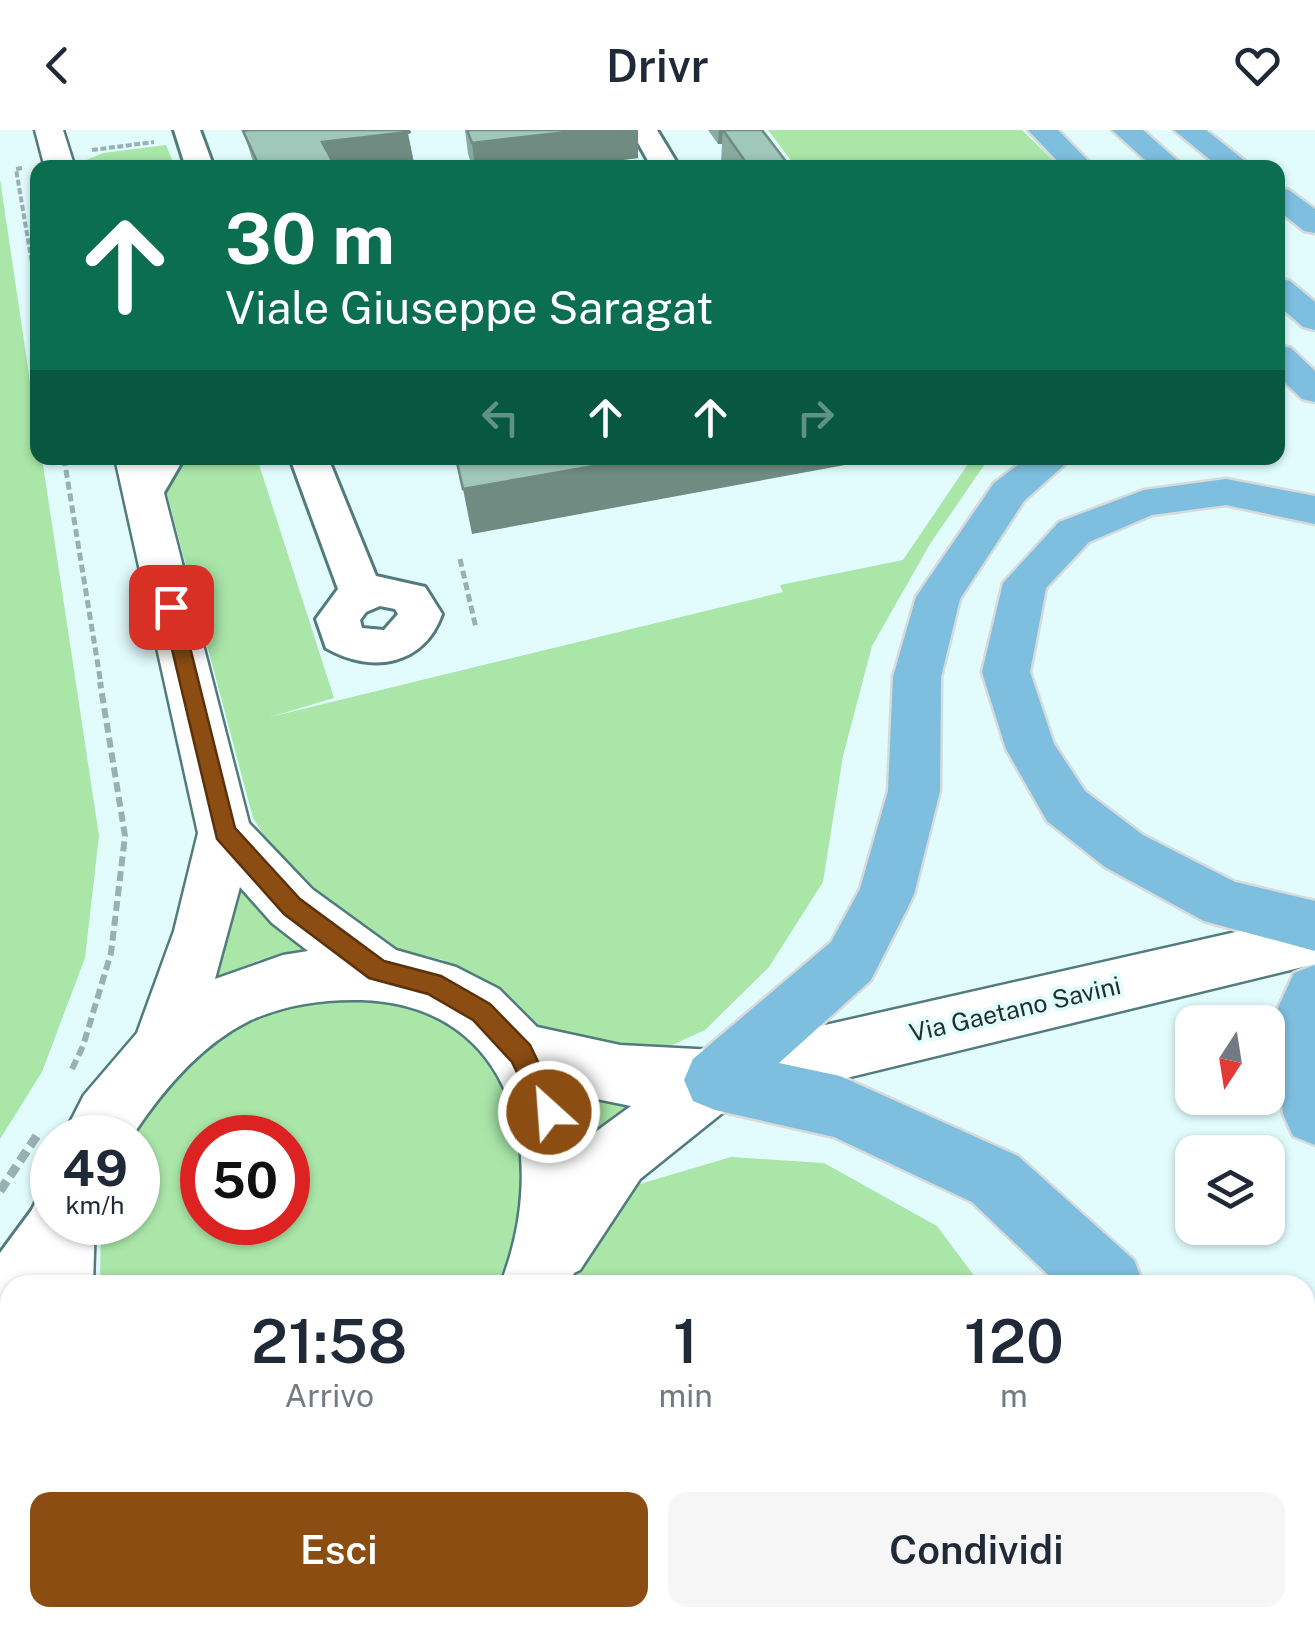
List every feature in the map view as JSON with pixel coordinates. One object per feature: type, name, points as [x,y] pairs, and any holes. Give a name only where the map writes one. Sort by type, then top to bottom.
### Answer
[{"type":"highway","points":[[1042,130],[1072,160]]},
{"type":"highway","points":[[1094,130],[1127,160]]},
{"type":"highway","points":[[1126,130],[1162,160]]},
{"type":"highway","points":[[1188,130],[1229,160]]},
{"type":"highway","points":[[1285,201],[1315,224]]},
{"type":"highway","points":[[1285,260],[1315,285]]},
{"type":"highway","points":[[1285,294],[1315,320]]},
{"type":"highway","points":[[1285,363],[1315,391]]},
{"type":"highway","points":[[714,1080],[851,961],[886,894],[914,792],[917,677],[938,597],[1010,492],[1043,465]]},
{"type":"highway","points":[[1315,510],[1226,492],[1144,502],[1074,532],[1026,583],[1006,672],[1031,749],[1066,806],[1124,852],[1224,904],[1315,926]]},
{"type":"highway","points":[[1315,992],[1306,1012],[1315,1114]]},
{"type":"highway","points":[[714,1080],[840,1108],[995,1179],[1098,1275]]},
{"type":"main road","points":[[50,130],[58,160]]},
{"type":"main road","points":[[148,470],[225,832],[202,931],[161,1050]]},
{"type":"main road","points":[[225,832],[292,906],[378,970]]},
{"type":"main road","name":"Via Gaetano Savini","points":[[521,1053],[620,1075],[714,1080],[1315,939]]},
{"type":"main road","points":[[94,1115],[116,1100],[161,1050],[229,1001],[304,975],[378,970],[433,984],[482,1012],[521,1053],[549,1112],[558,1183],[540,1273]]},
{"type":"main road","name":"Via Gaetano Savini","points":[[540,1273],[616,1156],[714,1080]]},
{"type":"street","points":[[186,130],[197,160]]},
{"type":"street","points":[[644,130],[661,160]]},
{"type":"street","points":[[312,465],[362,595]]},
{"type":"street","points":[[27,1275],[59,1245]]},
{"type":"path","points":[[65,465],[125,836],[111,953],[83,1046],[67,1078]]},
{"type":"path","points":[[460,559],[476,628]]},
{"type":"path","points":[[0,1191],[30,1165]]},
{"type":"green space","points":[[768,130],[1022,130],[1053,160],[791,160]]},
{"type":"green space","points":[[166,145],[172,160],[87,160],[103,153]]},
{"type":"green space","points":[[0,179],[30,382],[30,465],[43,465],[99,836],[85,958],[42,1072],[0,1139]]},
{"type":"green space","points":[[259,465],[334,698],[270,717],[783,592],[780,585],[903,560],[967,465],[984,465],[930,544],[872,646],[843,756],[823,882],[769,967],[705,1030],[655,1053],[531,1029],[501,995],[443,960],[398,949],[338,920],[289,876],[253,818],[163,479],[181,467]]},
{"type":"green space","points":[[235,858],[320,953],[258,960],[204,992]]},
{"type":"green space","points":[[338,996],[414,1006],[443,1018],[467,1036],[504,1085],[523,1144],[523,1205],[500,1275],[100,1275],[101,1245],[160,1245],[160,1115],[145,1115],[198,1053],[254,1019]]},
{"type":"green space","points":[[564,1077],[671,1094],[580,1153]]},
{"type":"green space","points":[[731,1157],[824,1163],[937,1226],[974,1275],[572,1275],[579,1255],[633,1186]]},
{"type":"building","points":[[467,130],[585,130],[472,143]]},
{"type":"building","points":[[723,130],[762,130],[785,160],[744,160]]},
{"type":"building","points":[[243,131],[408,132],[322,142],[332,160],[256,160]]},
{"type":"building","points":[[458,465],[600,465],[463,489]]},
{"type":"route","points":[[171,607],[225,832],[292,906],[378,970],[433,984],[482,1012],[521,1053],[549,1112]]}]
